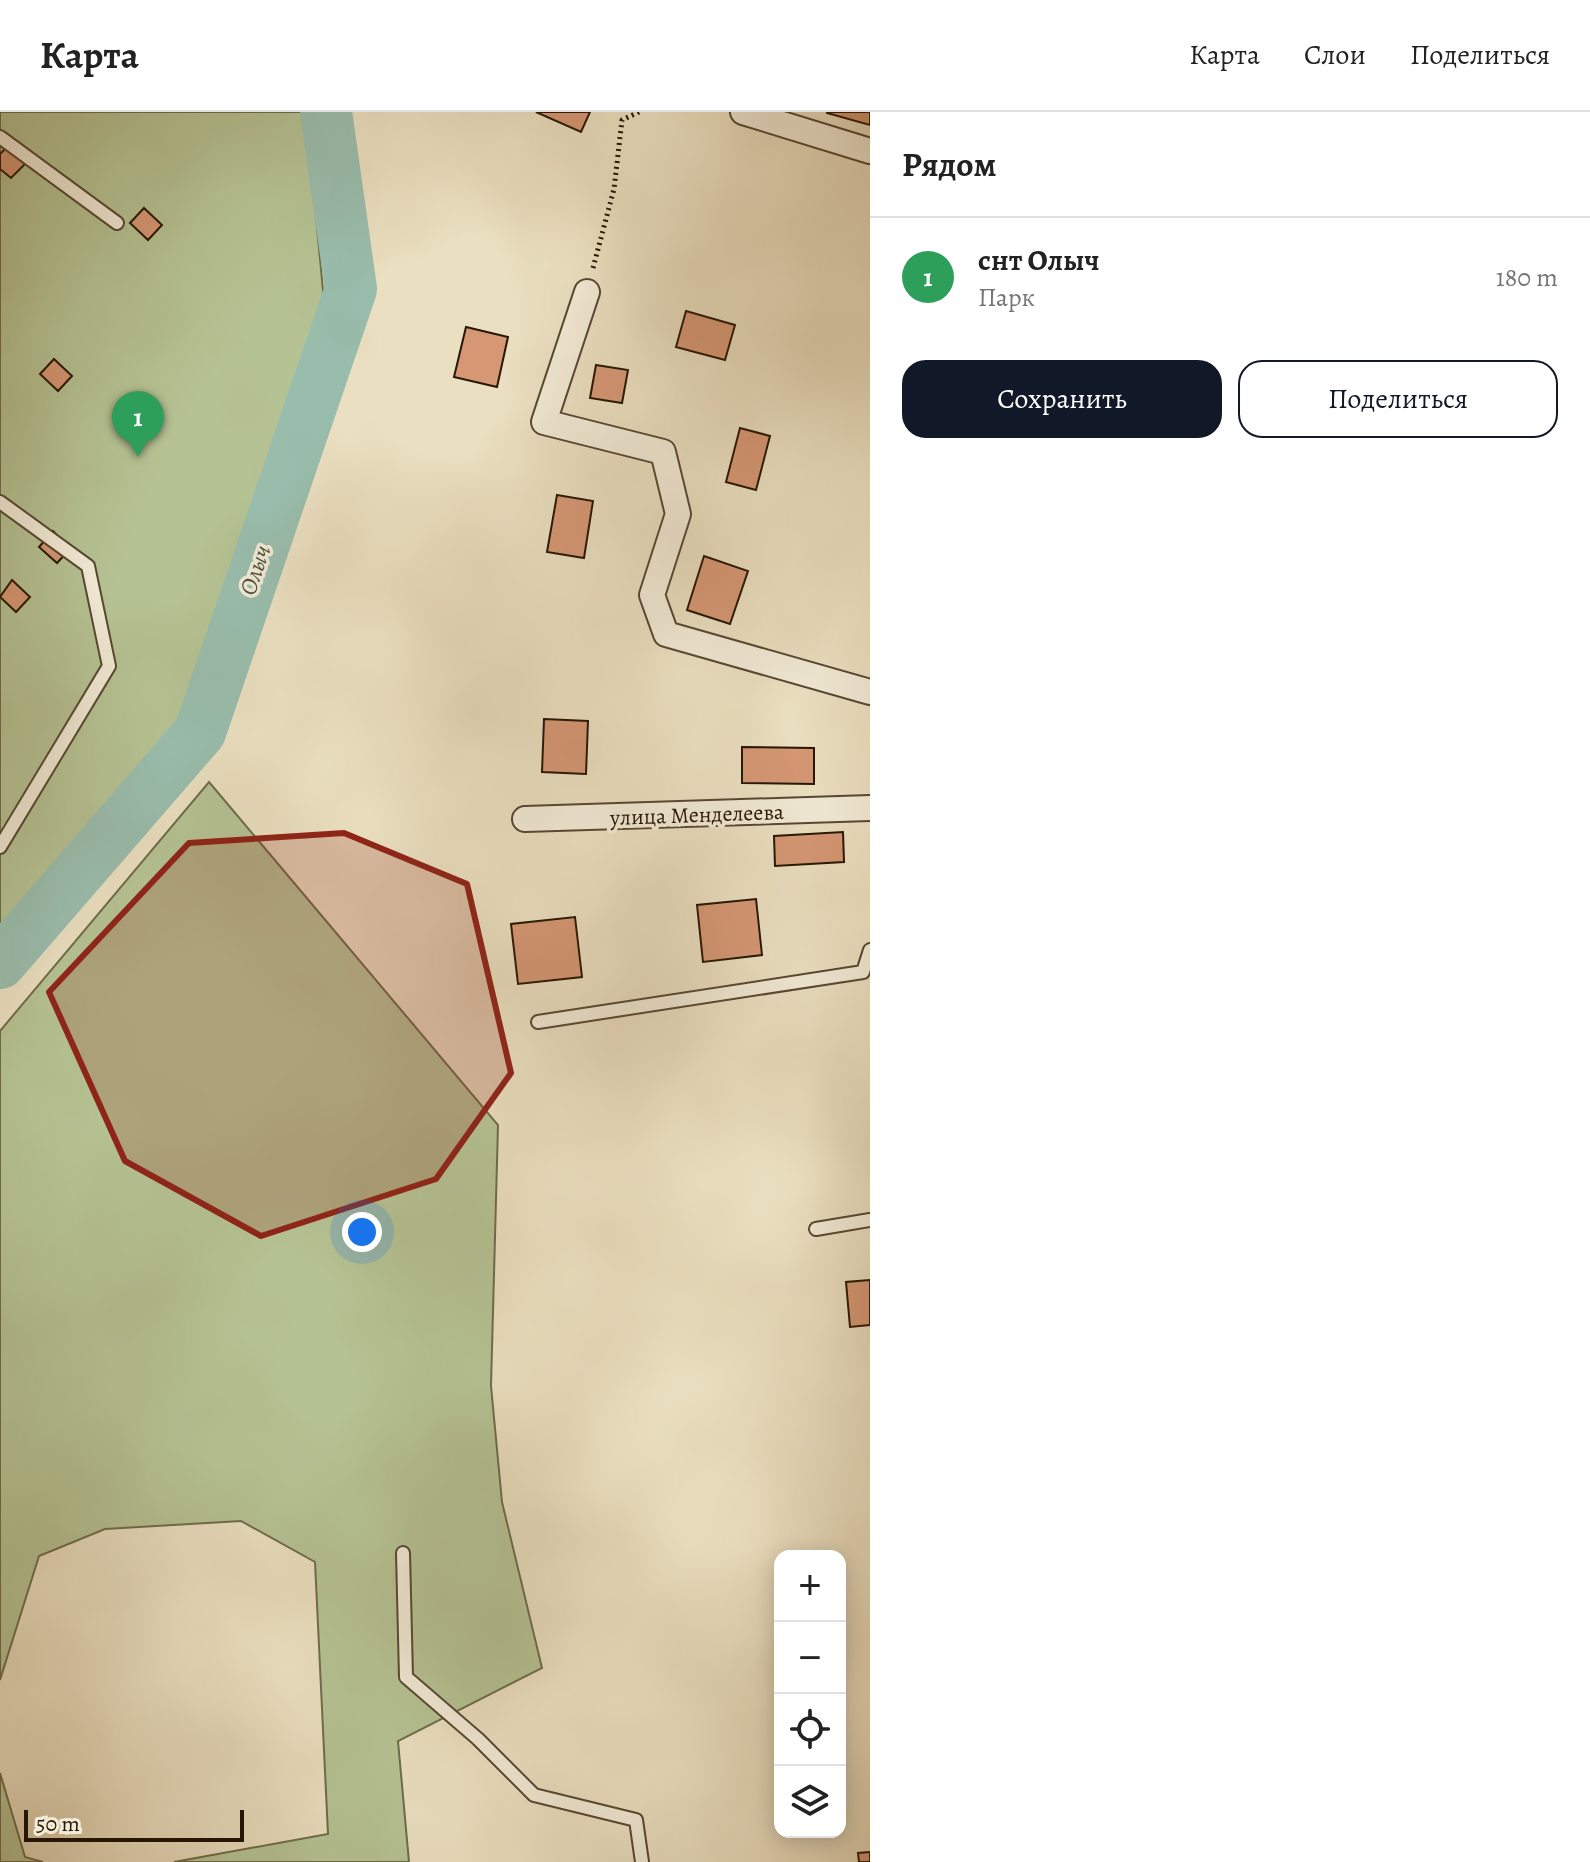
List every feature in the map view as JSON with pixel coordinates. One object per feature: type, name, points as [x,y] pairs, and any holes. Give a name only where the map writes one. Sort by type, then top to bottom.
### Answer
[{"type":"street","points":[[743,112],[870,151]]},
{"type":"street","points":[[587,292],[544,422],[663,452],[678,514],[652,595],[666,634],[870,692]]},
{"type":"street","name":"улица Менделеева","points":[[525,819],[870,808]]},
{"type":"lane","points":[[0,137],[117,223]]},
{"type":"lane","points":[[0,502],[88,566],[109,666],[0,847]]},
{"type":"lane","points":[[538,1022],[863,972],[870,950]]},
{"type":"lane","points":[[816,1229],[870,1220]]},
{"type":"lane","points":[[403,1553],[406,1677],[534,1795],[636,1820],[642,1862]]},
{"type":"path","points":[[587,292],[614,189],[622,120],[639,112]]},
{"type":"highlighted area","points":[[344,833],[467,884],[511,1073],[436,1179],[261,1236],[125,1161],[49,992],[189,843]]},
{"type":"green space","points":[[0,112],[306,112],[327,332],[226,582],[175,742],[0,927]]},
{"type":"green space","points":[[209,782],[498,1125],[491,1386],[502,1502],[542,1668],[398,1741],[409,1862],[174,1862],[328,1834],[315,1562],[241,1521],[105,1529],[39,1556],[0,1680],[0,1031]]},
{"type":"green space","points":[[0,1773],[25,1857],[43,1862],[0,1862]]},
{"type":"building","points":[[536,112],[590,112],[581,132]]},
{"type":"building","points":[[827,112],[870,112],[870,125],[827,113]]},
{"type":"building","points":[[7,147],[25,164],[11,178],[0,169],[0,154]]},
{"type":"building","points":[[144,208],[162,225],[148,240],[130,223]]},
{"type":"building","points":[[686,311],[735,325],[725,360],[676,347]]},
{"type":"building","points":[[466,327],[508,337],[497,387],[454,377]]},
{"type":"building","points":[[54,359],[72,376],[58,391],[40,374]]},
{"type":"building","points":[[596,365],[628,370],[622,403],[590,398]]},
{"type":"building","points":[[138,412],[156,429],[142,444],[123,427]]},
{"type":"building","points":[[740,428],[770,436],[756,490],[726,482]]},
{"type":"building","points":[[557,495],[593,501],[584,558],[547,552]]},
{"type":"building","points":[[53,531],[70,549],[57,563],[39,547]]},
{"type":"building","points":[[704,556],[748,571],[730,624],[687,610]]},
{"type":"building","points":[[12,580],[30,597],[16,612],[0,597]]},
{"type":"building","points":[[544,719],[588,721],[586,774],[542,772]]},
{"type":"building","points":[[742,747],[814,748],[814,784],[742,783]]},
{"type":"building","points":[[843,832],[844,862],[775,866],[774,836]]},
{"type":"building","points":[[756,899],[762,955],[703,962],[697,905]]},
{"type":"building","points":[[575,917],[582,977],[518,984],[511,924]]},
{"type":"building","points":[[870,1280],[870,1325],[850,1327],[846,1282]]},
{"type":"building","points":[[870,1852],[870,1862],[859,1862],[858,1853]]},
{"type":"waterway","name":"Олыч","points":[[0,963],[200,732],[351,289],[326,112]]},
{"type":"place","name":"снт Олыч","points":[[138,457]]}]
